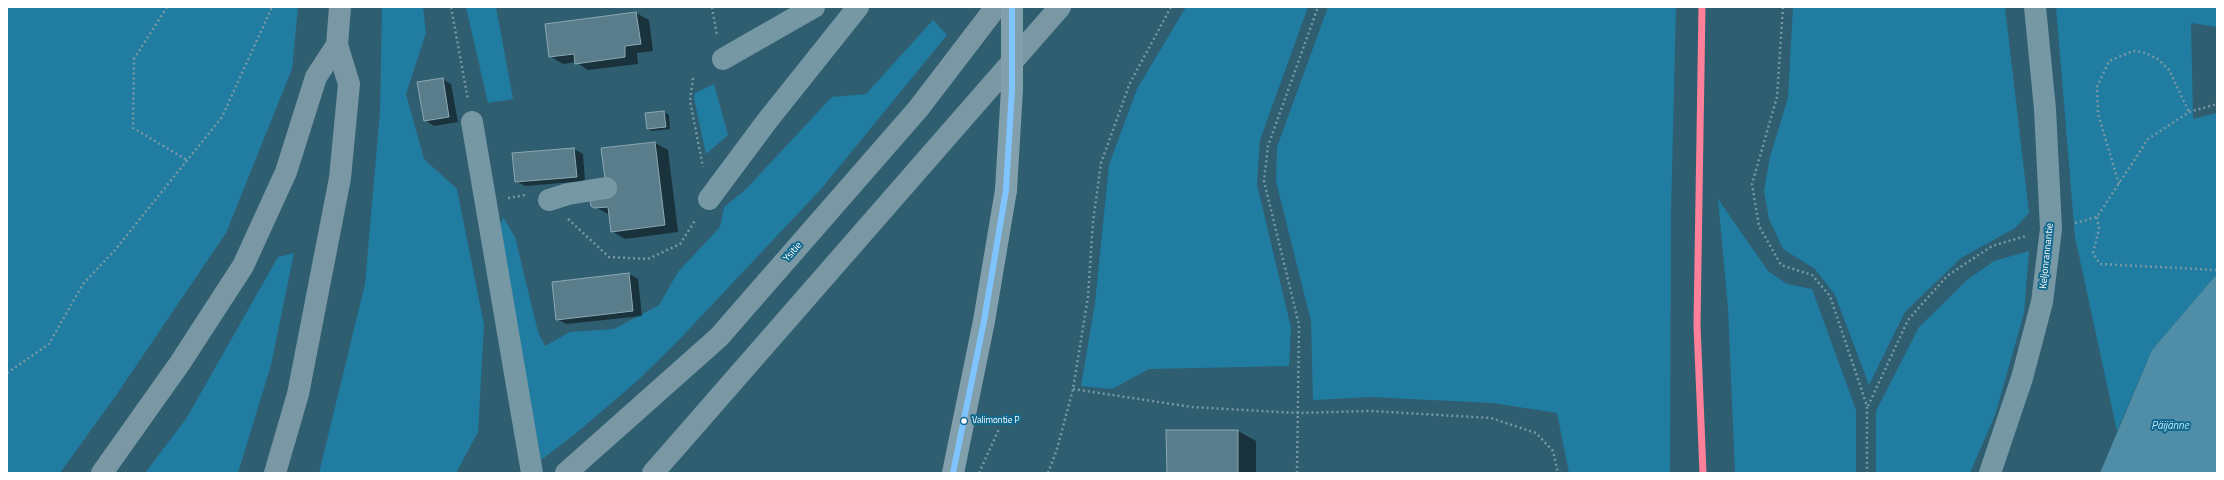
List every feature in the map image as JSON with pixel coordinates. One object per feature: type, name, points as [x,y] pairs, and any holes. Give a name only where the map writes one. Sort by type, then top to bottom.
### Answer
[{"type":"highway","points":[[275,473],[298,394],[340,178],[349,84],[337,45],[340,7]]},
{"type":"highway","name":"Ysitie","points":[[566,473],[719,337],[918,109],[996,7]]},
{"type":"highway","points":[[653,473],[1060,7]]},
{"type":"highway","points":[[102,473],[180,363],[243,266],[286,172],[316,77],[337,45]]},
{"type":"main road","points":[[953,473],[984,321],[1006,190],[1012,89],[1012,7]]},
{"type":"street","points":[[723,59],[814,7]]},
{"type":"street","points":[[709,199],[767,121],[858,7]]},
{"type":"street","name":"Keljonrannantie","points":[[1990,473],[2022,378],[2042,302],[2051,229],[2045,108],[2035,7]]},
{"type":"street","points":[[472,122],[532,473]]},
{"type":"street","points":[[549,200],[568,194],[606,188]]},
{"type":"path","points":[[167,7],[134,59],[133,128],[187,160]]},
{"type":"path","points":[[7,373],[49,344],[83,284],[115,250],[222,117],[272,7]]},
{"type":"path","points":[[451,7],[472,122]]},
{"type":"path","points":[[712,7],[715,24]]},
{"type":"path","points":[[1048,473],[1057,449],[1073,389],[1088,297],[1093,222],[1101,163],[1130,83],[1171,7]]},
{"type":"path","points":[[1297,473],[1299,325],[1264,181],[1268,146],[1318,7]]},
{"type":"path","points":[[1783,7],[1777,97],[1752,184],[1759,226],[1781,265],[1812,275],[1830,296],[1867,406],[1867,473]]},
{"type":"path","points":[[2119,184],[2098,114],[2097,87],[2109,61],[2133,51],[2146,53],[2159,60],[2169,70],[2190,112]]},
{"type":"path","points":[[486,200],[527,195],[549,200],[609,257],[648,259],[680,244],[709,199],[690,101],[694,78]]},
{"type":"path","points":[[2217,104],[2190,112],[2148,139],[2098,217],[2099,229],[2093,253],[2100,264],[2217,270]]},
{"type":"path","points":[[1867,406],[1908,320],[1947,276],[1992,246],[2098,217]]},
{"type":"path","points":[[1073,389],[1192,406],[1297,413],[1371,411],[1491,418],[1536,433],[1553,451],[1558,473]]},
{"type":"path","points":[[980,473],[999,428]]},
{"type":"shaded area","points":[[7,7],[298,7],[292,69],[226,233],[117,394],[60,473],[7,473]]},
{"type":"shaded area","points":[[382,7],[423,7],[426,33],[406,94],[424,159],[457,189],[484,325],[478,432],[456,473],[319,473],[365,284],[380,112]]},
{"type":"shaded area","points":[[466,7],[496,7],[513,99],[488,103]]},
{"type":"shaded area","points":[[1186,7],[1308,7],[1260,140],[1257,184],[1291,328],[1289,366],[1149,369],[1112,389],[1081,386],[1095,303],[1109,165],[1137,89]]},
{"type":"shaded area","points":[[1328,7],[1676,7],[1671,212],[1670,473],[1569,473],[1557,413],[1493,403],[1369,397],[1313,400],[1311,321],[1276,181],[1277,147]]},
{"type":"shaded area","points":[[1793,7],[2005,7],[2029,213],[2015,228],[1961,258],[1905,312],[1869,385],[1835,295],[1815,269],[1783,249],[1769,219],[1764,191],[1770,157],[1788,98]]},
{"type":"shaded area","points":[[2056,7],[2217,7],[2217,27],[2191,23],[2193,119],[2217,113],[2217,274],[2152,350],[2117,431],[2075,237]]},
{"type":"shaded area","points":[[933,20],[947,35],[821,189],[676,343],[637,381],[574,435],[541,460],[499,229],[503,217],[515,237],[538,332],[545,346],[570,332],[614,329],[659,305],[678,272],[720,227],[724,207],[745,190],[832,97],[866,94]]},
{"type":"shaded area","points":[[714,84],[728,135],[706,154],[694,98],[695,93]]},
{"type":"shaded area","points":[[1718,199],[1768,271],[1787,284],[1812,289],[1856,410],[1856,473],[1735,473],[1728,308]]},
{"type":"shaded area","points":[[2029,251],[2024,313],[1995,415],[1970,473],[1876,473],[1876,411],[1919,327],[1967,280],[1994,261]]},
{"type":"shaded area","points":[[294,253],[271,365],[238,473],[145,473],[186,419],[278,257]]},
{"type":"water","name":"Päijänne","points":[[2217,274],[2217,473],[2100,473],[2152,350]]},
{"type":"building","points":[[636,12],[641,44],[625,46],[625,57],[575,64],[574,54],[549,57],[545,24]]},
{"type":"building","points":[[443,78],[449,117],[424,121],[417,82]]},
{"type":"building","points":[[664,111],[666,127],[647,129],[645,113]]},
{"type":"building","points":[[655,142],[665,225],[611,232],[608,207],[594,208],[591,206],[590,200],[607,194],[601,148]]},
{"type":"building","points":[[574,148],[577,177],[515,182],[512,153]]},
{"type":"building","points":[[629,273],[633,311],[556,320],[552,282]]},
{"type":"building","points":[[1166,430],[1238,430],[1238,473],[1167,473]]},
{"type":"transit line","points":[[953,473],[984,321],[1006,190],[1012,89],[1012,7]]},
{"type":"transit line","points":[[1702,7],[1697,325],[1703,473]]},
{"type":"place","name":"Valimontie P","points":[[964,421]]}]
